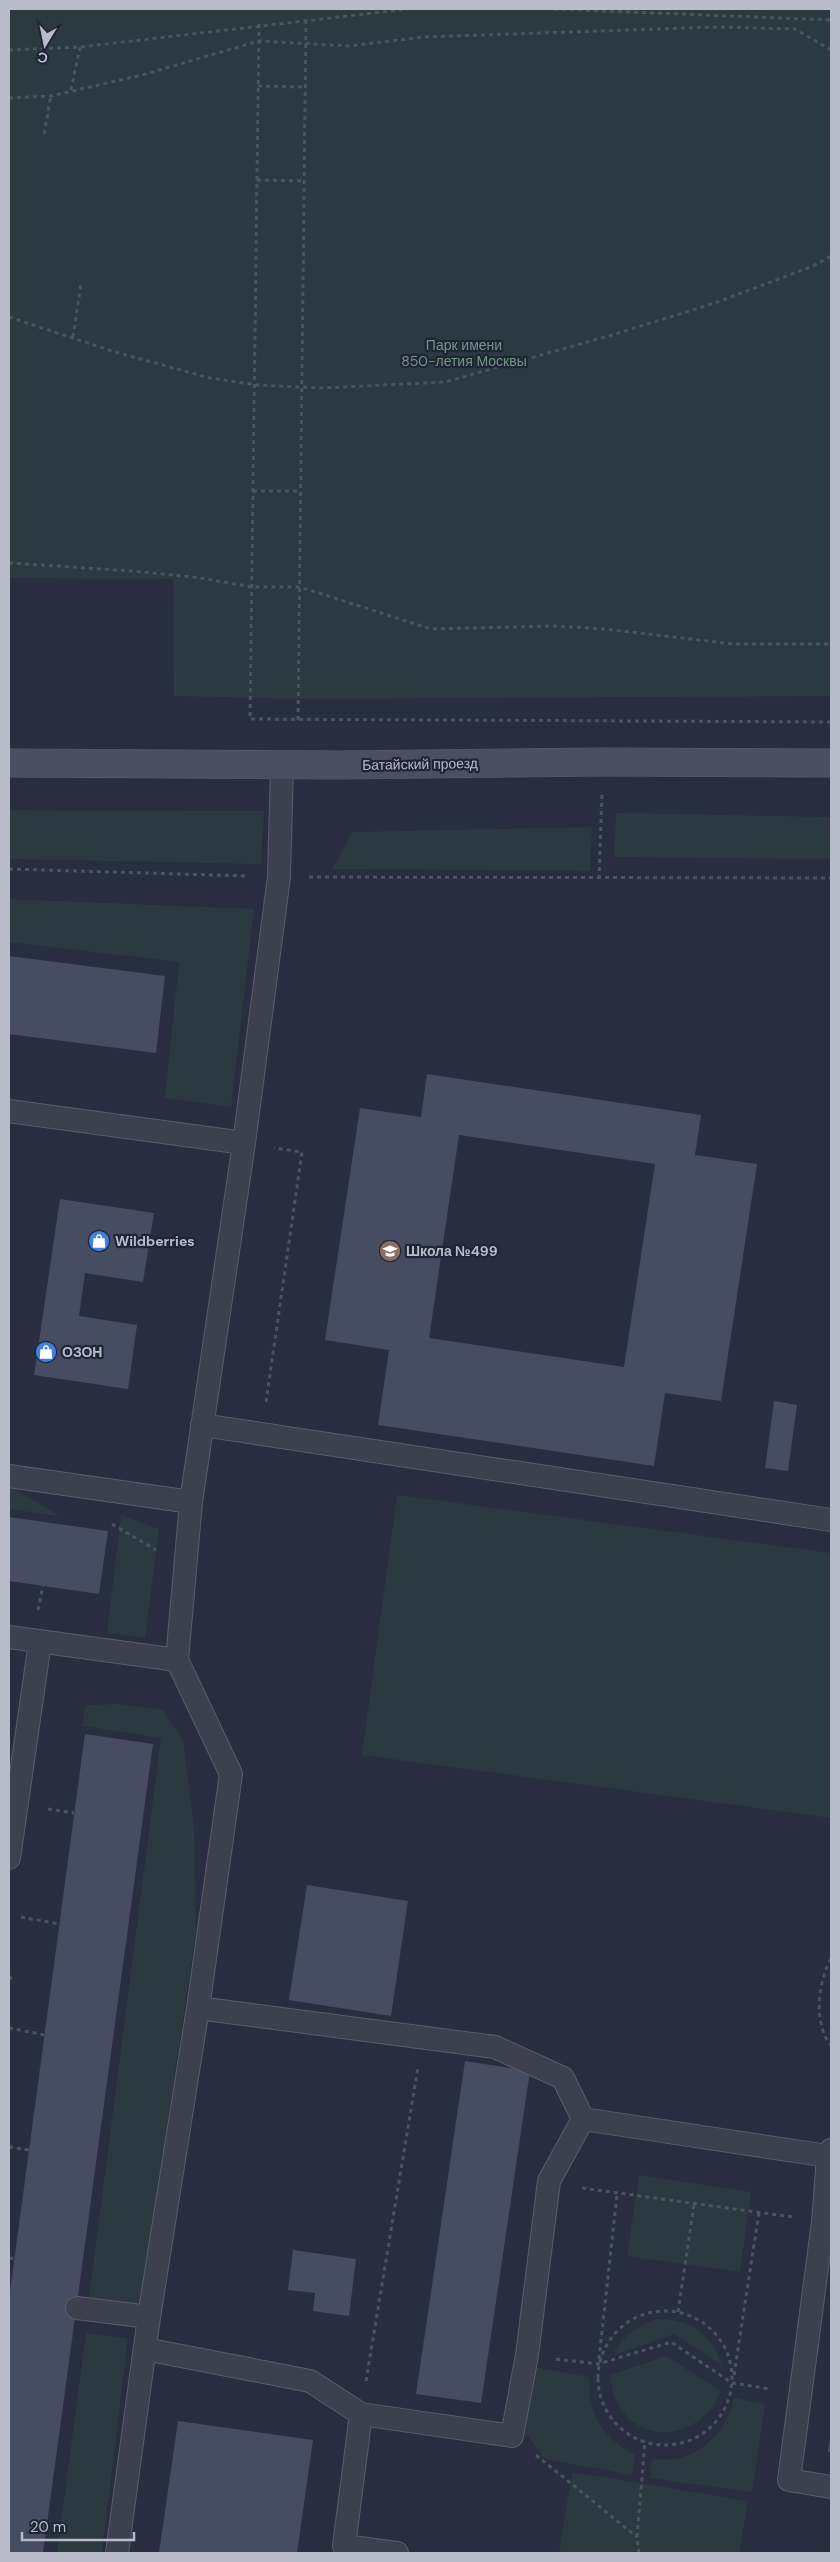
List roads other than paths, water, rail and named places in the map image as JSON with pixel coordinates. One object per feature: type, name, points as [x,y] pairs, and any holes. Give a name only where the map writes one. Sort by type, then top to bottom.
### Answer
[{"type":"main road","name":"Батайский проезд","points":[[9,763],[282,765],[603,762],[831,763]]},
{"type":"lane","points":[[117,2553],[149,2317],[198,2008],[231,1774],[178,1660],[191,1502],[244,1143],[279,877],[282,765]]},
{"type":"lane","points":[[9,1111],[244,1143]]},
{"type":"lane","points":[[202,1426],[831,1520]]},
{"type":"lane","points":[[9,1476],[191,1502]]},
{"type":"lane","points":[[9,1638],[178,1660]]},
{"type":"lane","points":[[9,1858],[40,1642]]},
{"type":"lane","points":[[198,2008],[422,2039],[495,2047],[563,2078],[583,2119]]},
{"type":"lane","points":[[583,2119],[830,2153],[824,2222],[789,2480],[831,2487]]},
{"type":"lane","points":[[145,2349],[310,2381],[361,2414],[512,2436],[527,2356],[549,2182],[583,2119]]},
{"type":"lane","points":[[76,2308],[149,2317]]},
{"type":"lane","points":[[361,2414],[344,2546],[397,2553]]},
{"type":"place","name":"Wildberries","points":[[99,1241]]},
{"type":"place","name":"Школа №499","points":[[390,1251]]},
{"type":"place","name":"ОЗОН","points":[[46,1352]]},
{"type":"park label","name":"Парк имени 850-летия Москвы","points":[[464,354]]}]
